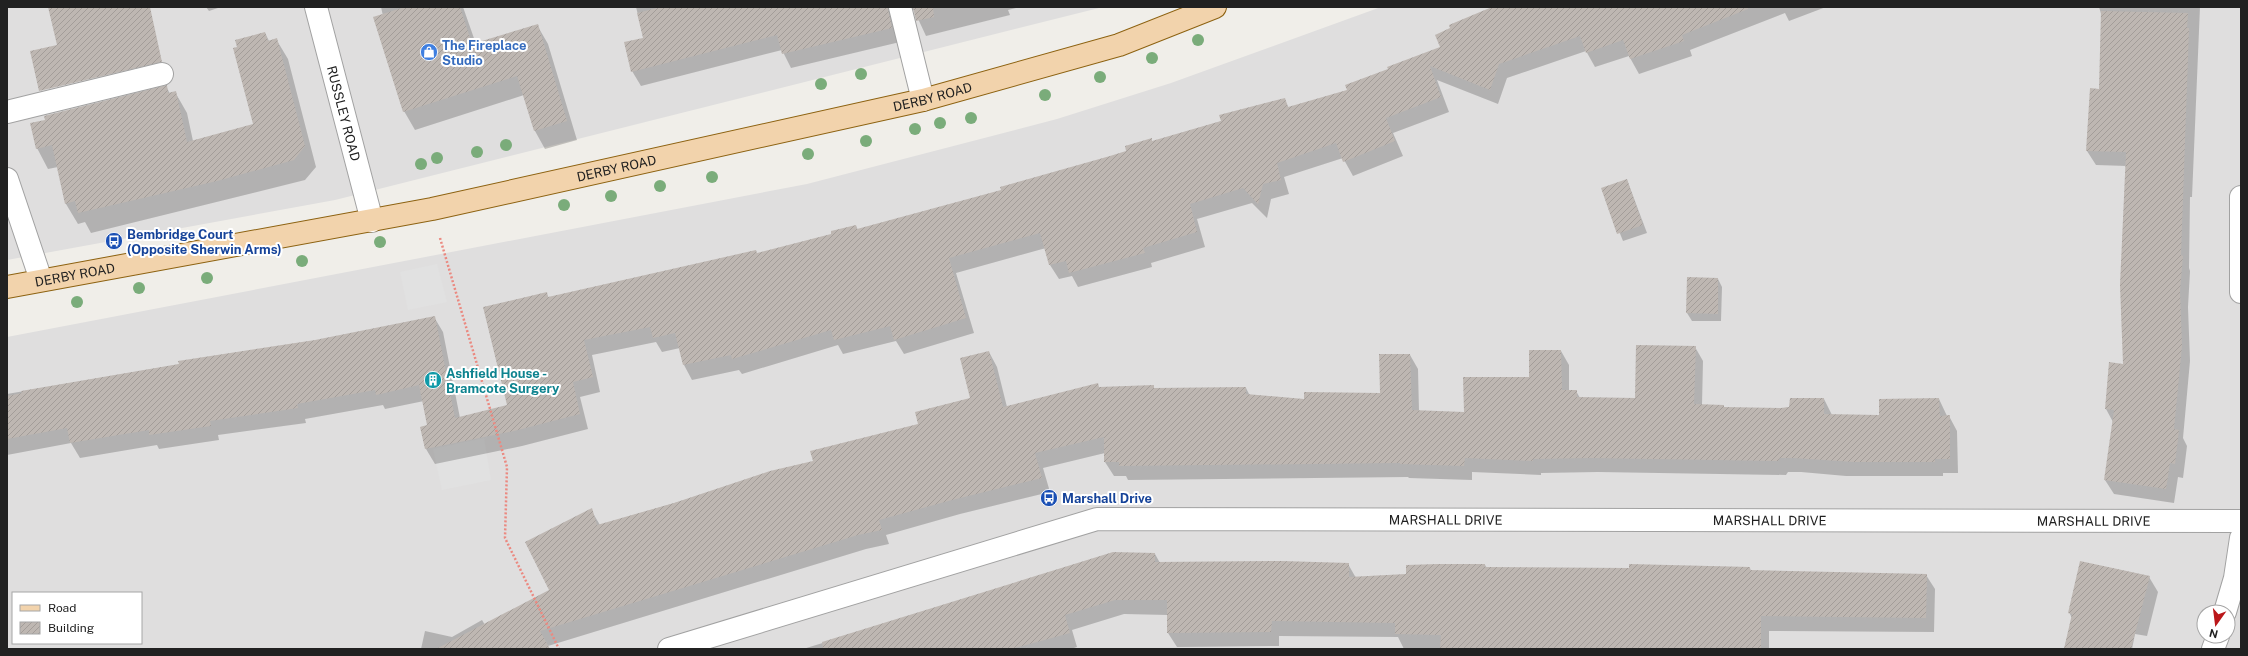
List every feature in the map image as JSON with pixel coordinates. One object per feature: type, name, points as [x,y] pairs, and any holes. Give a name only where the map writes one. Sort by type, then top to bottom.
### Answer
[{"type":"main road","name":"DERBY ROAD","points":[[7,287],[432,209],[923,100],[1119,44],[1215,7]]},
{"type":"street","name":"RUSSLEY ROAD","points":[[316,7],[372,220]]},
{"type":"street","points":[[900,7],[923,100]]},
{"type":"street","points":[[7,112],[162,74]]},
{"type":"street","points":[[7,179],[41,280]]},
{"type":"street","points":[[2241,197],[2241,282]]},
{"type":"street","name":"MARSHALL DRIVE","points":[[669,649],[1097,519],[2241,521]]},
{"type":"street","points":[[2227,604],[2235,578],[2241,538]]},
{"type":"path","points":[[432,209],[507,467],[505,538],[559,649]]},
{"type":"shaded area","points":[[7,7],[1103,7],[335,200],[7,260]]},
{"type":"shaded area","points":[[1381,7],[2241,7],[2241,649],[7,649],[7,337],[807,184],[1057,119],[1171,83]]},
{"type":"shaded area","points":[[437,264],[447,302],[408,310],[400,272]]},
{"type":"shaded area","points":[[484,438],[491,480],[442,490],[433,449]]},
{"type":"building","points":[[48,7],[150,7],[162,62],[39,91],[30,51],[57,45]]},
{"type":"building","name":"The Fireplace Studio","points":[[405,7],[460,7],[472,44],[538,24],[567,121],[534,131],[517,76],[403,112],[373,17]]},
{"type":"building","points":[[661,7],[888,7],[892,28],[782,54],[777,35],[631,72],[624,42],[643,38],[637,13]]},
{"type":"building","points":[[913,7],[933,7],[934,17],[916,21]]},
{"type":"building","points":[[1492,7],[1748,7],[1748,9],[1682,35],[1684,41],[1630,59],[1623,40],[1586,53],[1580,36],[1499,64],[1490,90],[1430,66],[1441,97],[1386,118],[1395,141],[1343,162],[1336,143],[1277,163],[1281,180],[1263,184],[1258,204],[1243,188],[1190,204],[1197,232],[1143,248],[1145,253],[1069,273],[1066,261],[1049,265],[1040,233],[949,258],[966,318],[894,340],[890,326],[834,340],[831,330],[732,359],[731,355],[683,365],[675,333],[653,338],[650,327],[584,340],[593,377],[573,382],[580,414],[514,431],[425,449],[420,427],[427,425],[419,385],[376,395],[375,390],[297,404],[298,408],[210,421],[211,426],[149,435],[149,430],[70,443],[67,428],[7,439],[7,396],[22,393],[21,391],[179,364],[178,361],[315,340],[435,316],[455,418],[507,405],[483,307],[547,292],[548,297],[756,250],[757,253],[831,234],[831,231],[856,225],[857,229],[1001,190],[1000,187],[1126,151],[1125,146],[1152,138],[1152,141],[1221,121],[1219,115],[1285,98],[1288,107],[1347,90],[1345,85],[1440,47],[1435,35],[1450,28],[1449,25]]},
{"type":"building","points":[[2101,11],[2188,13],[2187,28],[2189,28],[2181,255],[2183,256],[2180,291],[2182,346],[2174,429],[2179,430],[2175,464],[2170,463],[2166,489],[2104,480],[2114,410],[2105,409],[2109,362],[2123,364],[2120,285],[2126,152],[2086,151],[2090,88],[2099,89]]},
{"type":"building","points":[[265,32],[268,41],[277,38],[305,146],[294,160],[217,181],[78,213],[75,201],[65,204],[52,145],[36,149],[30,123],[45,120],[44,116],[167,85],[168,93],[176,91],[187,142],[253,124],[233,48],[237,47],[235,40]]},
{"type":"building","points":[[1627,179],[1643,225],[1617,234],[1601,188]]},
{"type":"building","points":[[1687,277],[1718,278],[1718,314],[1686,313]]},
{"type":"building","points":[[1636,345],[1696,346],[1694,404],[1724,405],[1724,407],[1781,408],[1789,407],[1790,398],[1824,398],[1824,414],[1879,415],[1879,399],[1939,398],[1940,416],[1950,415],[1950,459],[1935,459],[1935,462],[1854,462],[1793,458],[1780,458],[1778,461],[1590,458],[1533,459],[1533,461],[1465,458],[1464,466],[1400,463],[1119,466],[1119,462],[1104,462],[1104,437],[1035,453],[1042,478],[879,520],[882,530],[858,535],[540,631],[550,649],[436,649],[549,590],[525,542],[592,508],[597,525],[674,503],[770,471],[813,461],[810,451],[918,424],[915,412],[970,398],[960,358],[989,351],[1003,407],[1098,383],[1099,387],[1154,385],[1154,388],[1246,387],[1246,394],[1304,399],[1304,392],[1380,393],[1379,354],[1410,354],[1412,410],[1464,412],[1463,377],[1529,377],[1529,350],[1561,350],[1562,390],[1577,390],[1577,397],[1635,398]]},
{"type":"building","points":[[1113,552],[1155,553],[1155,562],[1282,561],[1349,563],[1349,577],[1406,574],[1406,565],[1438,564],[1485,564],[1485,567],[1629,568],[1629,564],[1750,567],[1750,570],[1927,574],[1926,618],[1761,616],[1761,649],[1440,649],[1441,635],[1395,634],[1395,623],[1272,621],[1271,632],[1167,633],[1167,600],[1115,600],[1065,615],[1070,633],[1011,649],[823,649],[822,642]]},
{"type":"building","points":[[2080,561],[2150,576],[2131,649],[2064,649],[2072,614],[2068,613]]},
{"type":"place","name":"The Fireplace Studio","points":[[429,52]]},
{"type":"place","name":"Bembridge Court (Opposite Sherwin Arms)","points":[[114,241]]},
{"type":"place","name":"Ashfield House - Bramcote Surgery","points":[[433,380]]},
{"type":"place","name":"Marshall Drive","points":[[1049,498]]}]
